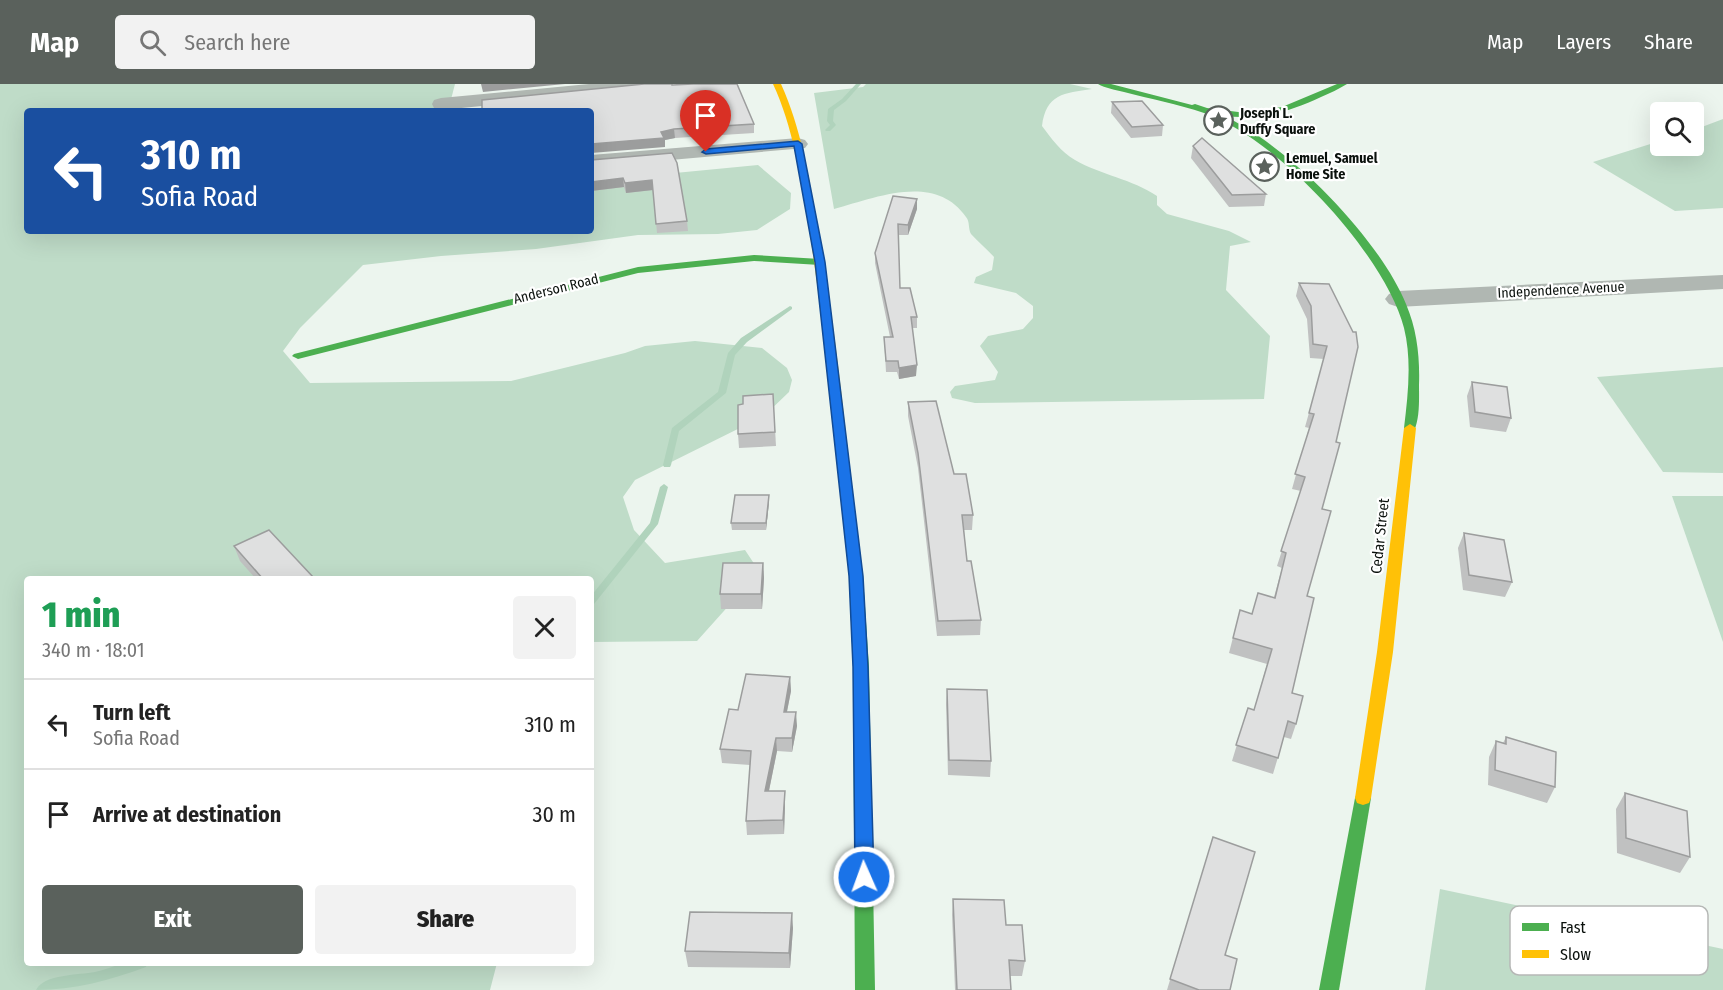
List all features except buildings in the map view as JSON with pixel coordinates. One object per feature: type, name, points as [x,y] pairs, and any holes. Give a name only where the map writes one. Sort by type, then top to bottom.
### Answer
[{"type":"street","points":[[441,104],[646,84]]},
{"type":"street","points":[[777,84],[787,104],[798,144],[820,262],[856,576],[861,667],[865,990]]},
{"type":"street","name":"Cedar Street","points":[[1102,84],[1195,106],[1234,113],[1262,114]]},
{"type":"street","points":[[1259,138],[1254,127],[1262,114],[1343,84]]},
{"type":"street","name":"Cedar Street","points":[[1195,106],[1259,138],[1344,220],[1369,249],[1398,298],[1410,331],[1414,356],[1410,425],[1381,682],[1359,834],[1329,990]]},
{"type":"street","points":[[594,161],[798,144]]},
{"type":"street","name":"Anderson Road","points":[[298,356],[638,270],[754,258],[820,262]]},
{"type":"street","name":"Independence Avenue","points":[[1398,298],[1723,282]]},
{"type":"green space","points":[[0,84],[455,84],[449,108],[24,108],[24,234],[594,234],[594,167],[675,173],[758,165],[791,193],[790,209],[757,230],[718,234],[638,235],[536,249],[363,265],[300,328],[283,351],[310,383],[511,381],[645,346],[695,341],[762,348],[787,368],[792,380],[789,392],[764,416],[635,480],[623,497],[634,530],[665,563],[745,550],[755,565],[749,583],[697,641],[594,642],[594,576],[24,576],[24,966],[496,966],[490,990],[0,990]]},
{"type":"green space","points":[[866,84],[1070,84],[1092,89],[1065,94],[1052,101],[1048,107],[1042,126],[1061,149],[1085,165],[1137,185],[1157,196],[1157,205],[1167,214],[1229,231],[1251,242],[1230,246],[1226,290],[1270,336],[1264,399],[975,403],[952,398],[950,392],[955,386],[995,380],[998,372],[980,346],[988,336],[1023,329],[1033,318],[1033,306],[1016,293],[974,283],[976,277],[992,270],[994,257],[971,234],[966,217],[953,203],[938,195],[904,192],[834,209],[814,93],[863,87]]},
{"type":"green space","points":[[1723,119],[1723,208],[1675,211],[1593,162],[1650,144],[1650,156],[1704,156],[1704,126]]},
{"type":"green space","points":[[1723,367],[1723,473],[1663,472],[1597,377]]},
{"type":"green space","points":[[1672,496],[1723,496],[1723,642]]},
{"type":"green space","points":[[1440,889],[1520,906],[1510,906],[1510,975],[1708,975],[1708,946],[1723,949],[1723,990],[1425,990]]},
{"type":"waterway","points":[[828,130],[833,125],[830,121],[831,109],[844,100],[859,84]]},
{"type":"waterway","points":[[667,465],[675,430],[722,393],[731,355],[744,340],[790,308]]},
{"type":"waterway","points":[[594,598],[654,524],[664,487]]},
{"type":"waterway","points":[[43,990],[53,984],[97,977],[132,966]]},
{"type":"traffic: fast","points":[[1102,84],[1183,106],[1226,114],[1246,115],[1265,114],[1285,109],[1343,84]]},
{"type":"traffic: fast","points":[[1195,106],[1242,128],[1268,145],[1332,206],[1379,262],[1401,304],[1412,339],[1414,378],[1410,428]]},
{"type":"traffic: fast","points":[[298,356],[638,270],[754,258],[820,262]]},
{"type":"traffic: fast","points":[[846,486],[856,576],[861,667],[865,990]]},
{"type":"traffic: fast","points":[[1329,990],[1363,798]]},
{"type":"traffic: slow","points":[[777,84],[789,112],[809,202],[825,308],[846,486]]},
{"type":"traffic: slow","points":[[1363,798],[1385,652],[1410,428]]},
{"type":"place","name":"Joseph L. Duffy Square","points":[[1219,121]]},
{"type":"place","name":"Lemuel, Samuel Home Site","points":[[1265,166]]},
{"type":"route","points":[[706,152],[798,144],[820,262],[856,576],[861,667],[864,877]]}]
